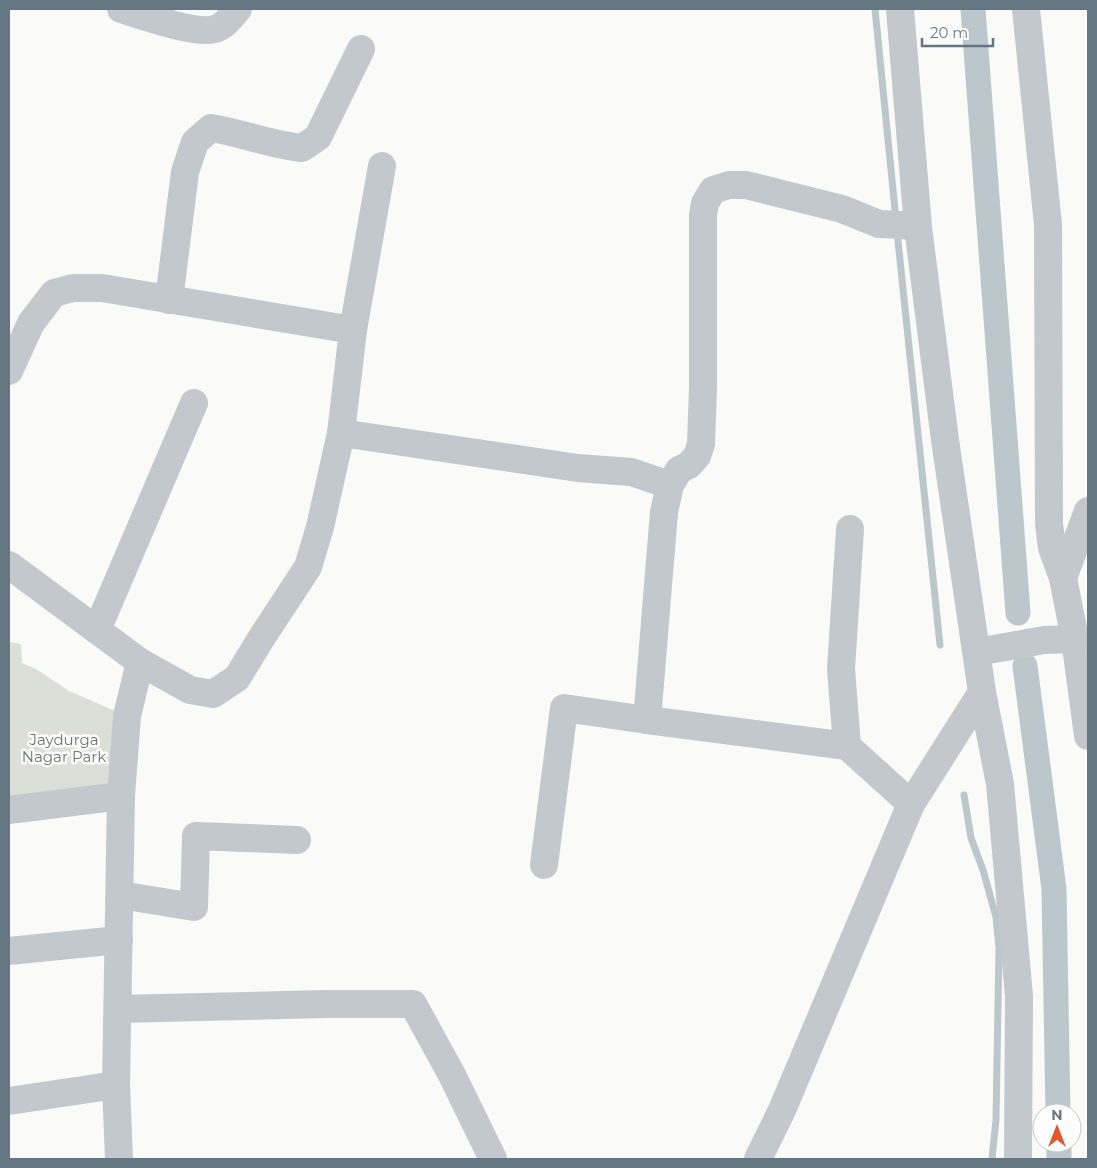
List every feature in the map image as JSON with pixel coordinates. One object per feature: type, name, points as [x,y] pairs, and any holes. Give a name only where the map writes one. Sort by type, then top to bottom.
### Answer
[{"type":"street","points":[[121,9],[191,30],[214,30],[228,21],[238,9]]},
{"type":"street","points":[[900,9],[900,226],[946,440],[982,692],[1000,784],[1019,996],[1018,1159]]},
{"type":"street","points":[[1026,9],[1048,225],[1049,524],[1052,548],[1063,578],[1075,638],[1088,736]]},
{"type":"street","points":[[169,300],[185,172],[195,142],[211,128],[233,131],[282,146],[302,148],[318,136],[362,49]]},
{"type":"street","points":[[9,565],[140,662],[190,690],[213,694],[237,678],[262,636],[308,567],[320,528],[341,433],[353,330],[382,166]]},
{"type":"street","points":[[647,720],[664,512],[670,485],[679,470],[697,456],[701,444],[703,388],[703,215],[705,203],[712,190],[728,185],[746,185],[842,209],[900,226]]},
{"type":"street","points":[[9,371],[31,323],[54,293],[73,288],[102,288],[353,330]]},
{"type":"street","points":[[97,630],[194,403]]},
{"type":"street","points":[[341,433],[578,468],[631,472],[670,485]]},
{"type":"street","points":[[1063,578],[1088,511]]},
{"type":"street","points":[[847,746],[841,669],[850,529]]},
{"type":"street","points":[[977,652],[1044,640],[1075,638]]},
{"type":"street","points":[[119,1159],[116,1085],[121,796],[127,716],[140,662]]},
{"type":"street","points":[[758,1159],[782,1110],[910,804],[982,692]]},
{"type":"street","points":[[544,865],[564,708],[847,746],[910,804]]},
{"type":"street","points":[[9,810],[121,796]]},
{"type":"street","points":[[120,895],[194,907],[196,836],[297,840]]},
{"type":"street","points":[[9,951],[119,940]]},
{"type":"street","points":[[118,1009],[414,1004],[452,1075],[493,1159]]},
{"type":"street","points":[[9,1101],[116,1085]]},
{"type":"green space","name":"Jaydurga Nagar Park","points":[[9,642],[21,644],[22,663],[36,669],[69,691],[127,716],[121,796],[9,810]]},
{"type":"waterway","points":[[875,9],[896,220]]},
{"type":"waterway","points":[[973,9],[1018,613]]},
{"type":"waterway","points":[[897,231],[940,645]]},
{"type":"waterway","points":[[1025,666],[1054,889],[1058,1103]]},
{"type":"waterway","points":[[964,795],[971,838],[983,870],[996,917],[999,947],[996,1120],[992,1159]]},
{"type":"waterway","points":[[1059,1153],[1059,1159]]}]
